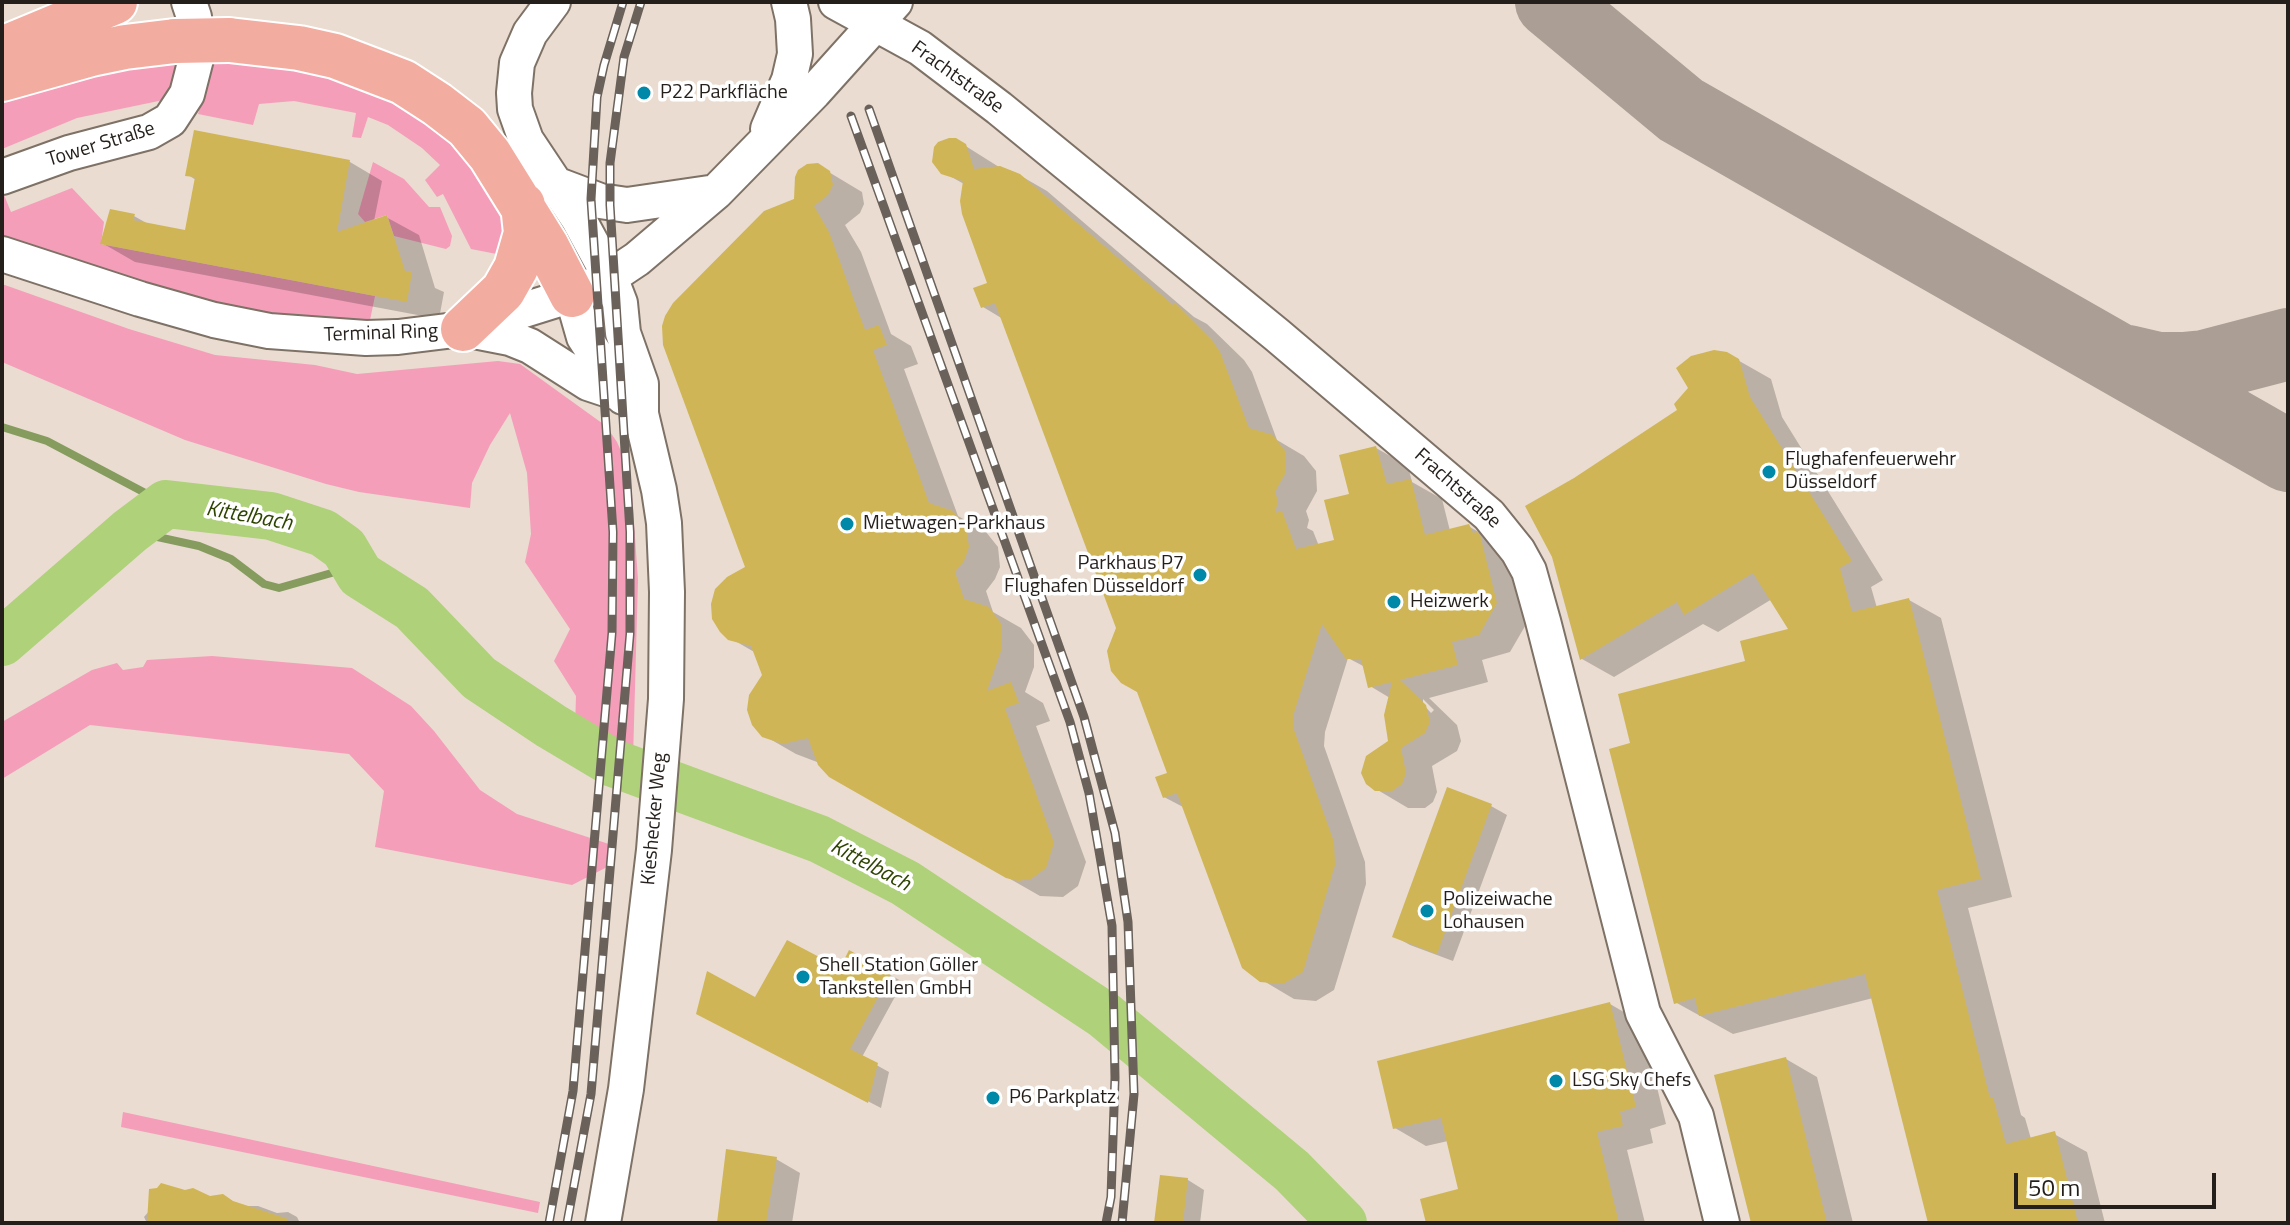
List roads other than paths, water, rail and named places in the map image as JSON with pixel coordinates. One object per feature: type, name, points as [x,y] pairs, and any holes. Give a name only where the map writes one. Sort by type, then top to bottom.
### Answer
[{"type":"highway","points":[[2,49],[115,2]]},
{"type":"highway","points":[[2,79],[125,47],[182,22],[229,40],[299,48],[335,56],[403,82],[467,127],[490,155],[539,195],[591,286]]},
{"type":"highway","points":[[463,329],[503,291],[516,268],[539,195]]},
{"type":"street","name":"Terminal Ring","points":[[761,147],[789,80],[795,54],[789,2]]},
{"type":"street","points":[[836,2],[885,13]]},
{"type":"street","points":[[550,6],[522,49],[517,63],[514,93],[515,109],[539,195],[627,205],[716,192]]},
{"type":"street","name":"Terminal Ring","points":[[2,254],[140,299],[214,320],[269,331],[366,338],[463,329],[591,286],[680,225],[761,147],[885,13]]},
{"type":"street","name":"Frachtstraße","points":[[885,13],[1245,308],[1489,515],[1518,551],[1529,571],[1543,621],[1643,1013],[1696,1116],[1722,1223]]},
{"type":"street","name":"Tower Straße","points":[[2,177],[69,153],[149,132],[170,120],[187,94],[198,51],[194,17],[182,22]]},
{"type":"street","name":"Kieshecker Weg","points":[[591,286],[600,307],[623,333],[641,384],[630,404]]},
{"type":"street","name":"Kieshecker Weg","points":[[591,286],[584,337],[630,404],[652,454],[664,523],[667,635],[657,811],[626,1089],[603,1223]]},
{"type":"street","points":[[463,329],[510,338],[530,346],[588,383],[630,404]]},
{"type":"waterway","name":"Kittelbach","points":[[2,427],[47,441],[166,504]]},
{"type":"waterway","name":"Kittelbach","points":[[2,642],[130,531],[166,504],[271,516],[323,533],[344,548],[360,575],[412,608],[479,678],[551,726],[613,763],[819,839],[905,883],[1104,1015],[1292,1171],[1343,1223]]},
{"type":"waterway","name":"Kittelbach","points":[[130,531],[199,546],[231,559],[264,584],[279,588],[335,572],[360,575]]},
{"type":"railway","points":[[549,1223],[573,1091],[612,633],[613,532],[591,199],[597,97],[623,2]]},
{"type":"railway","points":[[567,1223],[591,1094],[630,634],[630,532],[610,163],[624,57],[641,2]]},
{"type":"railway","points":[[869,109],[1084,717],[1115,833],[1128,922],[1134,1094],[1122,1223]]},
{"type":"railway","points":[[851,116],[1070,722],[1089,793],[1112,926],[1115,1078],[1111,1197],[1106,1223]]},
{"type":"place","name":"P22 Parkfläche","points":[[644,93]]},
{"type":"place","name":"Flughafenfeuerwehr Düsseldorf","points":[[1769,472]]},
{"type":"place","name":"Mietwagen-Parkhaus","points":[[847,524]]},
{"type":"place","name":"Parkhaus P7 Flughafen Düsseldorf","points":[[1200,575]]},
{"type":"place","name":"Heizwerk","points":[[1394,602]]},
{"type":"place","name":"Polizeiwache Lohausen","points":[[1427,911]]},
{"type":"place","name":"Shell Station Göller Tankstellen GmbH","points":[[803,977]]},
{"type":"place","name":"LSG Sky Chefs","points":[[1556,1081]]},
{"type":"place","name":"P6 Parkplatz","points":[[993,1098]]}]
